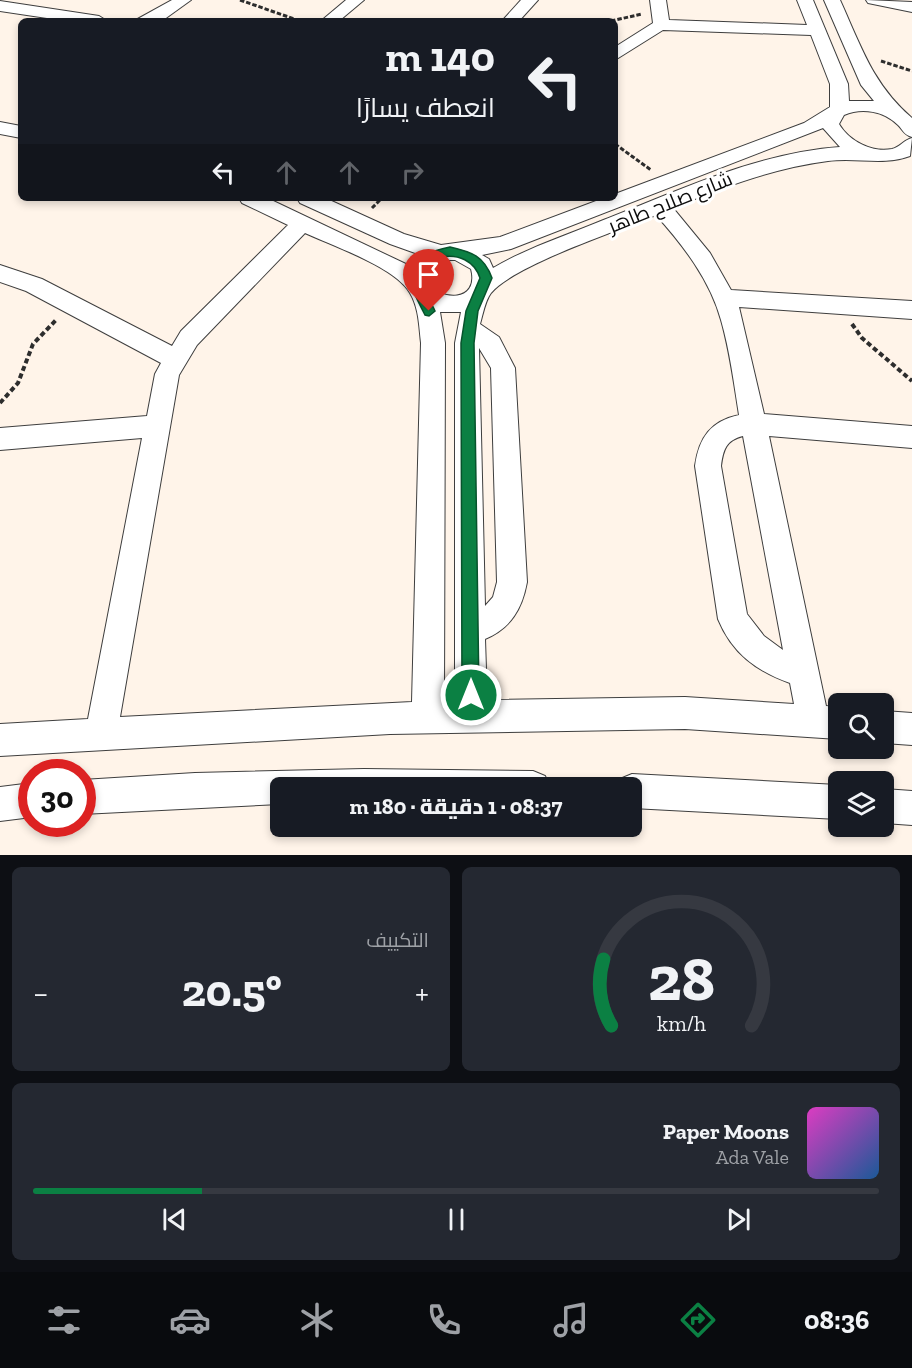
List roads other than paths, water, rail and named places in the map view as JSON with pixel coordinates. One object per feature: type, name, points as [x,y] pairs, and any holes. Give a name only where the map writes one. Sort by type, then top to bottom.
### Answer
[{"type":"street","points":[[151,18],[183,0]]},
{"type":"street","points":[[333,18],[356,0]]},
{"type":"street","points":[[513,18],[530,0]]},
{"type":"street","points":[[658,0],[661,22]]},
{"type":"street","points":[[805,0],[841,90],[830,124],[840,140],[865,152]]},
{"type":"street","points":[[832,0],[874,92],[905,122]]},
{"type":"street","points":[[874,0],[912,7]]},
{"type":"street","points":[[0,6],[79,18]]},
{"type":"street","points":[[618,53],[661,22],[817,30]]},
{"type":"street","points":[[835,113],[858,105],[905,122]]},
{"type":"street","points":[[0,110],[18,113]]},
{"type":"street","name":"شارع صلاح طاهر","points":[[618,200],[811,127],[835,113]]},
{"type":"street","points":[[0,128],[18,131]]},
{"type":"street","points":[[903,156],[903,152],[912,144]]},
{"type":"street","name":"شارع صلاح طاهر","points":[[481,290],[526,260],[776,162],[818,154],[865,152],[903,156]]},
{"type":"street","name":"شارع صلاح طاهر","points":[[262,201],[305,211],[450,253],[502,244],[616,201]]},
{"type":"street","points":[[0,740],[471,717],[685,713],[826,722],[803,671],[733,320],[725,298],[701,256],[659,206]]},
{"type":"street","points":[[101,734],[162,389],[174,358],[189,338],[305,211]]},
{"type":"street","name":"شارع صلاح طاهر","points":[[305,211],[388,263],[419,289]]},
{"type":"street","points":[[428,718],[433,343],[429,311],[414,273],[423,260],[450,253],[481,265],[484,271],[481,290],[468,327],[471,717]]},
{"type":"street","points":[[0,273],[34,285],[174,358]]},
{"type":"street","points":[[419,289],[433,302],[456,304],[481,290]]},
{"type":"street","points":[[725,298],[912,310]]},
{"type":"street","points":[[468,327],[491,344],[504,368],[512,582],[510,599],[501,614],[487,624],[470,630]]},
{"type":"street","points":[[803,671],[782,666],[761,655],[744,638],[733,619],[708,466],[709,449],[718,434],[734,426],[754,424],[912,437]]},
{"type":"street","points":[[0,439],[155,426]]},
{"type":"street","points":[[430,553],[469,552]]},
{"type":"street","points":[[894,728],[912,729]]},
{"type":"street","points":[[96,795],[270,787]]},
{"type":"street","points":[[642,792],[828,801]]},
{"type":"street","points":[[0,804],[18,802]]},
{"type":"street","points":[[894,807],[912,808]]}]
